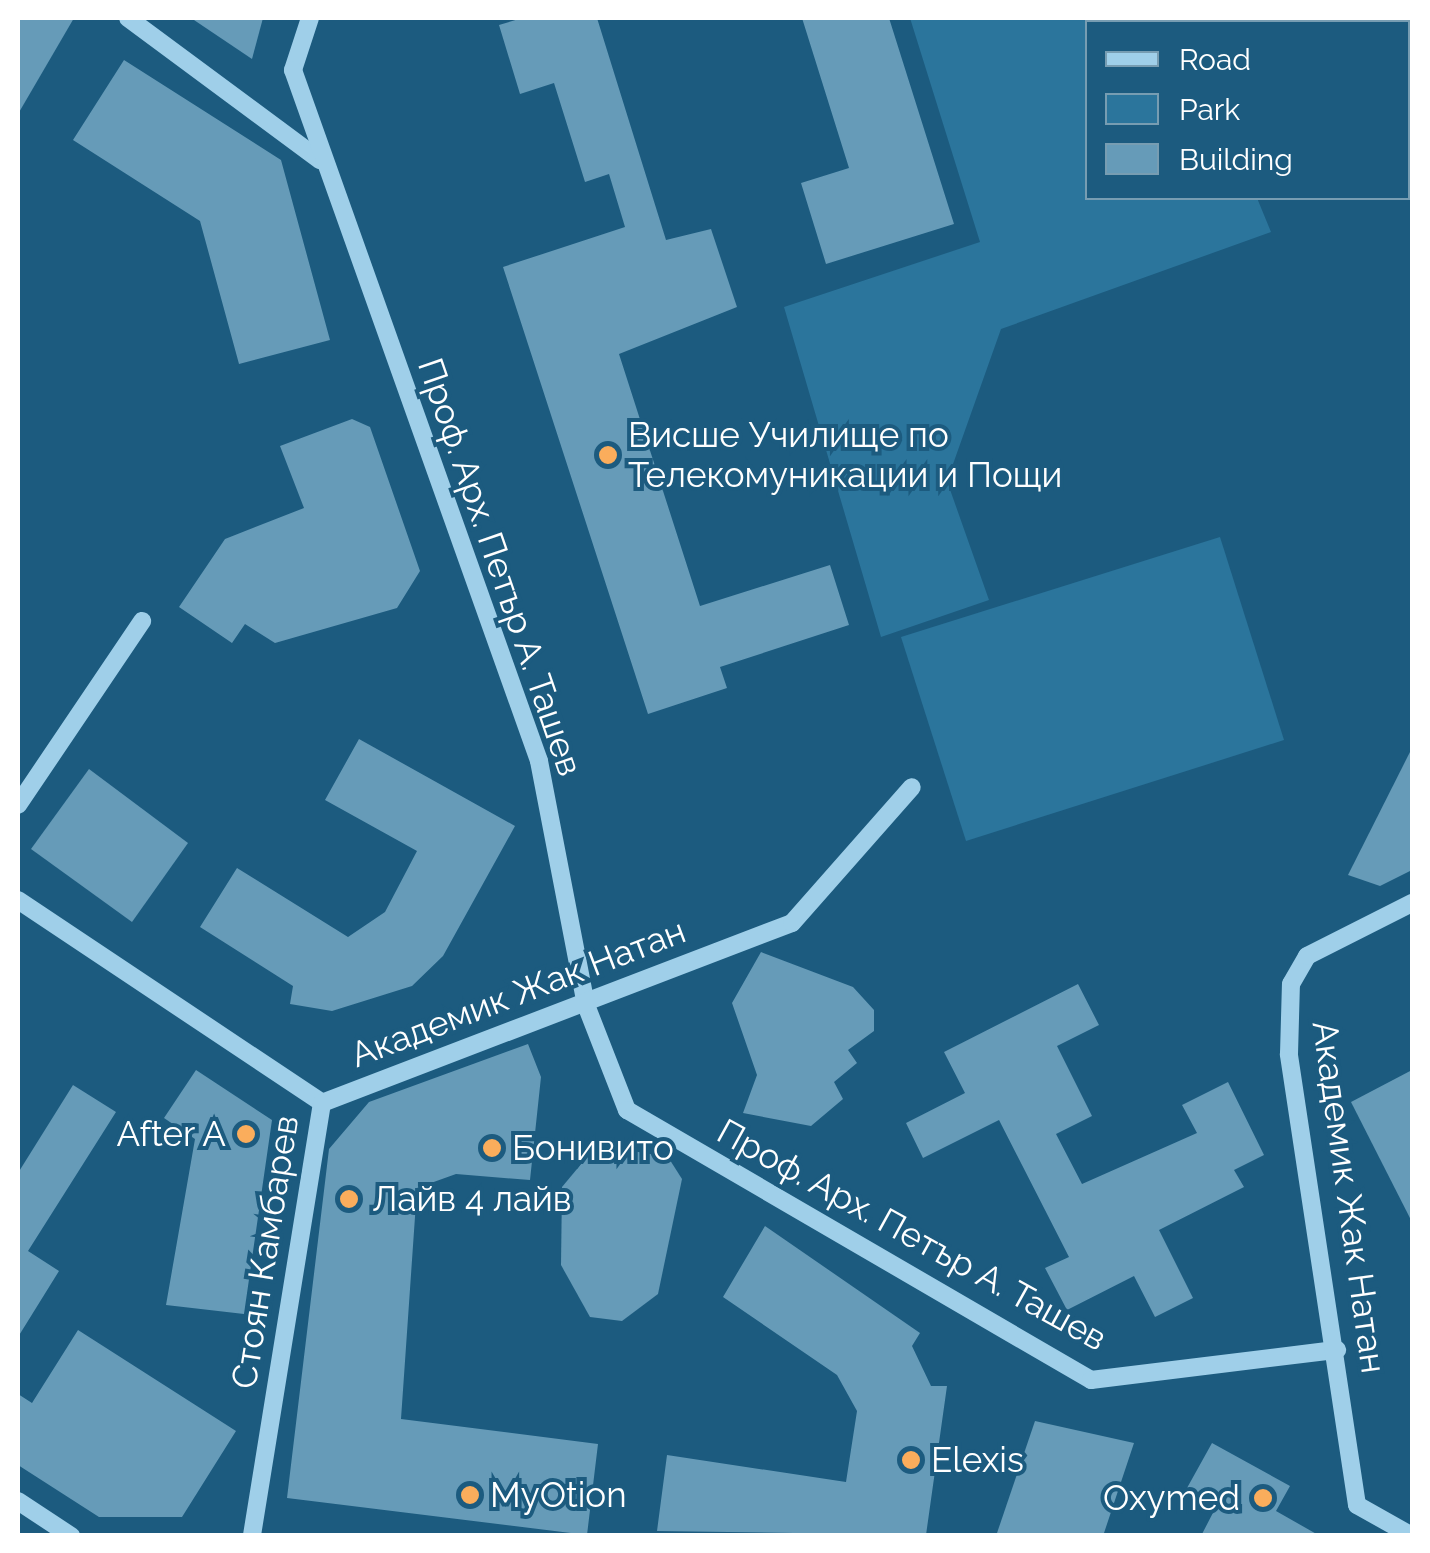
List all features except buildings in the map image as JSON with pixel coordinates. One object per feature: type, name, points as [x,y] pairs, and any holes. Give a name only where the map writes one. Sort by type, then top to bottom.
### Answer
[{"type":"street","points":[[128,18],[321,161]]},
{"type":"street","name":"Проф. Арх. Петър А. Ташев","points":[[310,18],[293,70],[321,161],[539,761],[586,1005],[628,1110],[1091,1380],[1338,1350]]},
{"type":"street","points":[[18,805],[142,622]]},
{"type":"street","name":"Академик Жак Натан","points":[[322,1103],[792,923],[912,786]]},
{"type":"street","name":"Стоян Камбарев","points":[[18,900],[322,1103],[252,1536]]},
{"type":"street","name":"Академик Жак Натан","points":[[1412,904],[1308,956],[1291,984],[1289,1054],[1338,1350],[1357,1505],[1412,1536]]},
{"type":"street","points":[[18,1500],[71,1536]]},
{"type":"green space","points":[[910,18],[1117,20],[1085,20],[1085,200],[1258,200],[1271,232],[1001,329],[947,481],[989,600],[881,637],[784,307],[980,242]]},
{"type":"green space","points":[[1220,537],[1284,740],[966,841],[901,637]]},
{"type":"place","name":"Висше Училище по Телекомуникации и Пощи","points":[[608,455]]},
{"type":"place","name":"After A","points":[[246,1134]]},
{"type":"place","name":"Бонивито","points":[[492,1148]]},
{"type":"place","name":"Лайв 4 лайв","points":[[349,1199]]},
{"type":"place","name":"Elexis","points":[[911,1460]]},
{"type":"place","name":"MyOtion","points":[[470,1495]]},
{"type":"place","name":"Oxymed","points":[[1263,1498]]}]
